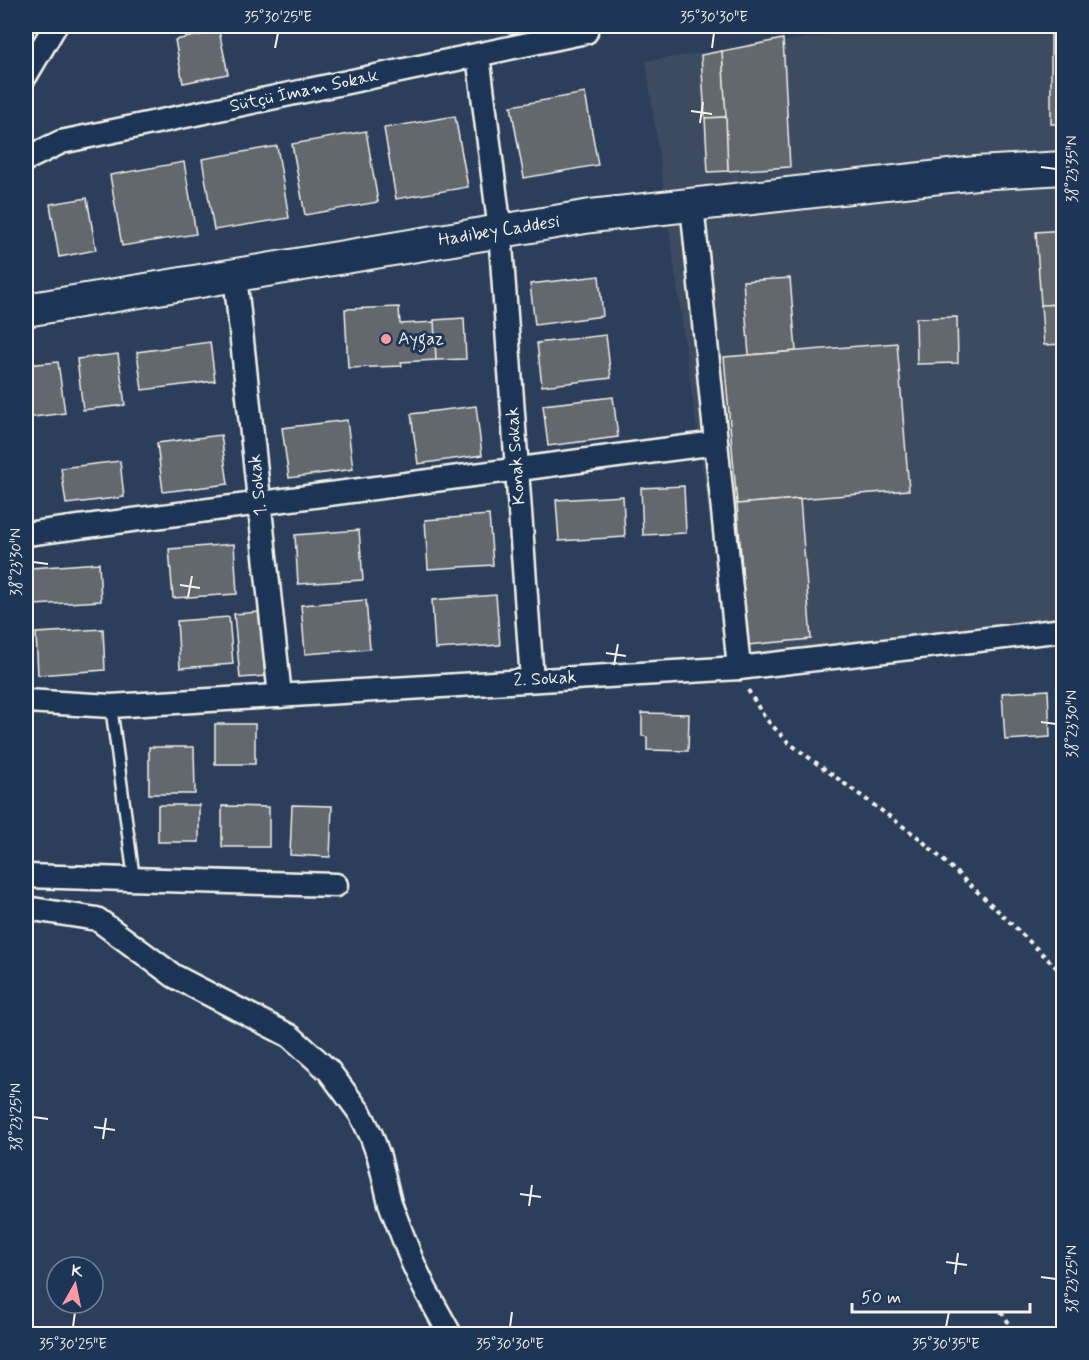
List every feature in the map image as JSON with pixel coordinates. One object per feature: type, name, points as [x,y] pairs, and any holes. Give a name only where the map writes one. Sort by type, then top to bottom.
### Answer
[{"type":"main road","name":"Hadibey Caddesi","points":[[975,173],[1064,152]]},
{"type":"main road","name":"Hadibey Caddesi","points":[[26,310],[591,216],[975,173],[1064,168]]},
{"type":"street","points":[[26,75],[55,26]]},
{"type":"street","name":"Sütçü İmam Sokak","points":[[26,159],[61,142],[586,32]]},
{"type":"street","name":"Konak Sokak","points":[[478,55],[500,231],[532,680]]},
{"type":"street","points":[[692,205],[739,668]]},
{"type":"street","name":"1. Sokak","points":[[235,275],[280,696]]},
{"type":"street","points":[[26,534],[716,443]]},
{"type":"street","name":"2. Sokak","points":[[26,701],[111,706],[739,668],[1064,630]]},
{"type":"street","points":[[26,876],[336,885]]},
{"type":"street","points":[[26,908],[97,919],[174,976],[290,1036],[329,1071],[355,1106],[371,1135],[383,1168],[390,1203],[408,1252],[424,1289],[450,1335]]},
{"type":"lane","points":[[111,706],[134,879]]},
{"type":"path","points":[[739,668],[754,702],[765,718],[789,743],[919,838],[1064,975]]},
{"type":"path","points":[[1001,1312],[1017,1335]]},
{"type":"shaded area","points":[[892,26],[1063,26],[1063,629],[729,662],[646,61]]},
{"type":"building","points":[[1051,26],[1064,26],[1064,124],[1051,124]]},
{"type":"building","points":[[219,31],[228,74],[183,83],[175,40]]},
{"type":"building","points":[[783,39],[790,167],[728,171],[722,51]]},
{"type":"building","points":[[722,51],[726,117],[705,118],[701,55]]},
{"type":"building","points":[[585,93],[598,165],[524,178],[511,106]]},
{"type":"building","points":[[455,116],[468,187],[396,199],[384,128]]},
{"type":"building","points":[[726,117],[728,171],[708,172],[705,118]]},
{"type":"building","points":[[366,131],[378,202],[305,215],[292,144]]},
{"type":"building","points":[[277,146],[289,218],[214,230],[202,159]]},
{"type":"building","points":[[184,162],[196,234],[122,246],[110,175]]},
{"type":"building","points":[[87,198],[96,250],[59,257],[50,204]]},
{"type":"building","points":[[1064,230],[1064,304],[1041,305],[1036,232]]},
{"type":"building","points":[[599,276],[603,316],[535,325],[530,284]]},
{"type":"building","points":[[790,278],[796,351],[749,355],[743,281]]},
{"type":"building","points":[[1064,304],[1064,344],[1044,345],[1041,305]]},
{"type":"building","points":[[399,307],[400,324],[435,322],[436,360],[401,362],[402,366],[348,368],[345,309]]},
{"type":"building","points":[[957,317],[958,363],[917,364],[916,318]]},
{"type":"building","points":[[464,318],[466,359],[436,360],[434,320]]},
{"type":"building","points":[[606,335],[611,378],[542,386],[537,343]]},
{"type":"building","points":[[210,342],[215,381],[142,390],[137,352]]},
{"type":"building","points":[[897,343],[909,490],[737,504],[724,357]]},
{"type":"building","points":[[118,354],[125,405],[83,410],[77,359]]},
{"type":"building","points":[[58,362],[65,413],[26,418],[26,365]]},
{"type":"building","points":[[613,397],[618,437],[548,446],[543,405]]},
{"type":"building","points":[[476,406],[482,455],[418,464],[411,414]]},
{"type":"building","points":[[347,420],[353,469],[289,478],[282,428]]},
{"type":"building","points":[[221,435],[228,484],[163,492],[157,443]]},
{"type":"building","points":[[120,461],[124,497],[66,504],[61,468]]},
{"type":"building","points":[[684,486],[686,533],[643,535],[641,488]]},
{"type":"building","points":[[623,496],[625,537],[559,541],[556,500]]},
{"type":"building","points":[[800,499],[811,639],[748,645],[737,504]]},
{"type":"building","points":[[489,515],[493,565],[428,569],[425,520]]},
{"type":"building","points":[[359,530],[363,580],[298,584],[295,535]]},
{"type":"building","points":[[234,544],[237,594],[173,598],[169,549]]},
{"type":"building","points":[[99,563],[101,601],[34,605],[31,568]]},
{"type":"building","points":[[496,595],[500,645],[435,649],[432,600]]},
{"type":"building","points":[[366,600],[370,649],[305,654],[301,605]]},
{"type":"building","points":[[259,612],[265,676],[240,678],[234,614]]},
{"type":"building","points":[[229,617],[233,664],[180,668],[177,621]]},
{"type":"building","points":[[103,629],[105,670],[38,675],[36,633]]},
{"type":"building","points":[[1048,690],[1050,737],[1005,740],[1002,693]]},
{"type":"building","points":[[642,713],[689,714],[688,751],[647,750],[647,737],[642,736]]},
{"type":"building","points":[[215,724],[255,724],[255,764],[215,764]]},
{"type":"building","points":[[149,747],[194,747],[195,794],[149,794]]},
{"type":"building","points":[[158,805],[199,805],[199,842],[158,842]]},
{"type":"building","points":[[292,805],[332,806],[330,857],[290,855]]},
{"type":"building","points":[[222,806],[269,807],[269,847],[222,847]]},
{"type":"place","name":"Aygaz","points":[[386,339]]}]
